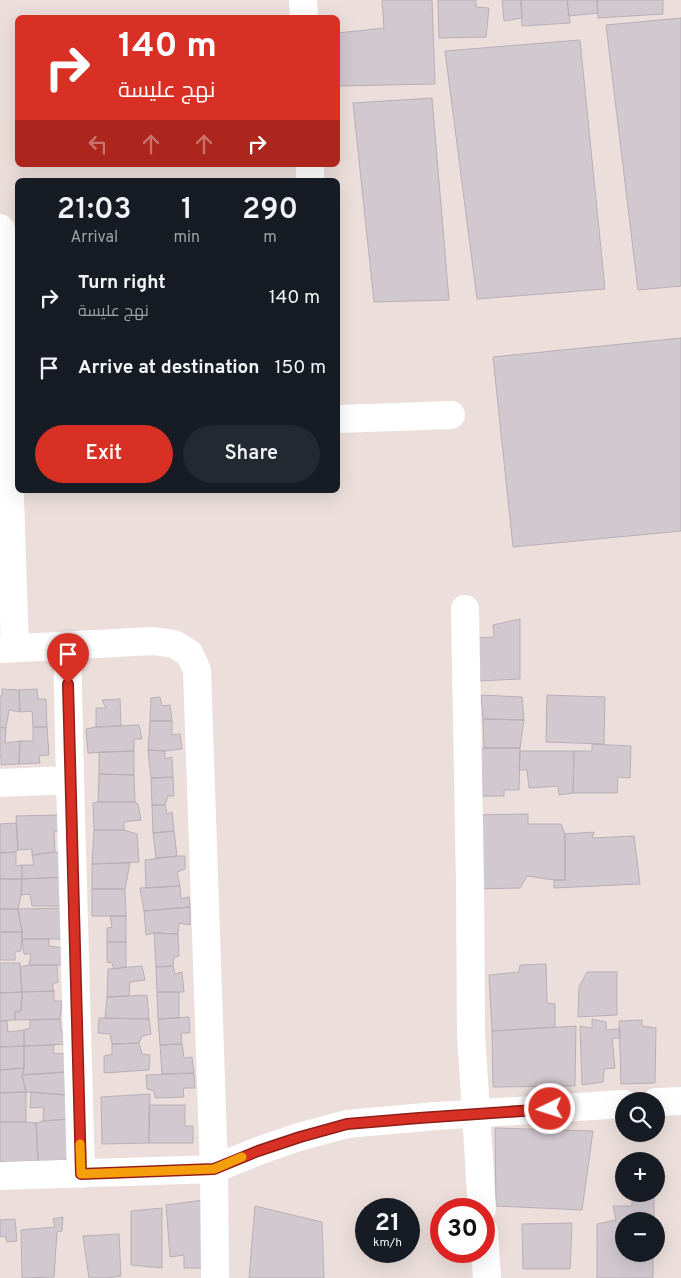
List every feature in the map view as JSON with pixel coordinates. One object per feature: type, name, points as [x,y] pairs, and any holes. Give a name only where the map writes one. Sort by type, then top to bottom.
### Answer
[{"type":"street","points":[[303,0],[304,15]]},
{"type":"street","points":[[0,228],[7,648],[153,640],[174,644],[189,654],[197,670],[214,1169],[215,1278]]},
{"type":"street","points":[[340,419],[451,415]]},
{"type":"street","points":[[465,609],[471,1034],[481,1198]]},
{"type":"street","points":[[67,645],[81,1174]]},
{"type":"street","points":[[0,783],[70,780]]},
{"type":"street","points":[[665,1102],[681,1101]]},
{"type":"street","points":[[0,1176],[214,1169],[258,1151],[347,1124],[615,1105]]},
{"type":"street","points":[[486,1263],[487,1278]]},
{"type":"building","points":[[382,0],[432,0],[435,84],[340,86],[340,33],[384,28]]},
{"type":"building","points":[[438,0],[476,0],[476,7],[489,8],[486,37],[439,38]]},
{"type":"building","points":[[502,0],[521,0],[522,18],[504,21]]},
{"type":"building","points":[[521,0],[567,0],[570,23],[522,26]]},
{"type":"building","points":[[567,0],[597,0],[598,13],[569,16]]},
{"type":"building","points":[[597,0],[663,0],[663,14],[598,18]]},
{"type":"building","points":[[681,18],[681,286],[638,290],[606,25]]},
{"type":"building","points":[[580,40],[605,289],[477,299],[445,51]]},
{"type":"building","points":[[432,98],[449,300],[374,302],[353,103]]},
{"type":"building","points":[[681,338],[681,531],[513,547],[493,357]]},
{"type":"building","points":[[520,619],[520,679],[480,681],[478,638],[494,637],[493,625]]},
{"type":"building","points":[[2,689],[19,690],[20,712],[9,710],[6,728],[0,727],[0,696],[2,696]]},
{"type":"building","points":[[37,689],[38,699],[46,699],[47,727],[33,727],[32,711],[20,712],[19,690]]},
{"type":"building","points":[[481,695],[522,697],[524,720],[483,719]]},
{"type":"building","points":[[547,695],[605,697],[604,744],[546,742]]},
{"type":"building","points":[[160,697],[162,706],[170,705],[172,721],[150,721],[151,698]]},
{"type":"building","points":[[120,699],[121,726],[96,727],[96,708],[106,708],[102,700]]},
{"type":"building","points":[[483,719],[524,720],[520,748],[484,748]]},
{"type":"building","points":[[150,721],[172,721],[172,735],[180,734],[182,749],[148,750]]},
{"type":"building","points":[[139,725],[142,739],[134,739],[134,751],[88,753],[86,729]]},
{"type":"building","points":[[0,727],[6,728],[5,743],[20,741],[19,764],[1,765]]},
{"type":"building","points":[[33,727],[47,727],[49,755],[39,756],[40,763],[19,764],[20,741],[33,741]]},
{"type":"building","points":[[592,744],[631,746],[630,778],[618,777],[617,793],[573,793],[574,751],[592,751]]},
{"type":"building","points":[[484,748],[520,748],[519,790],[504,790],[504,796],[474,796],[474,751]]},
{"type":"building","points":[[148,750],[165,751],[165,759],[172,757],[173,777],[151,778]]},
{"type":"building","points":[[134,751],[134,775],[99,774],[99,752]]},
{"type":"building","points":[[520,751],[574,751],[573,793],[559,795],[558,786],[529,788],[527,770],[519,770]]},
{"type":"building","points":[[99,774],[134,775],[135,802],[98,802]]},
{"type":"building","points":[[173,777],[174,796],[168,796],[165,805],[152,805],[151,778]]},
{"type":"building","points":[[135,802],[138,804],[141,820],[124,822],[124,830],[94,830],[93,803]]},
{"type":"building","points":[[152,805],[165,805],[167,814],[172,812],[174,831],[153,833]]},
{"type":"building","points":[[528,814],[528,824],[561,824],[565,834],[565,880],[527,876],[520,888],[475,889],[474,815]]},
{"type":"building","points":[[59,815],[64,832],[54,831],[55,852],[32,855],[32,849],[18,850],[16,816]]},
{"type":"building","points":[[16,823],[18,850],[16,852],[0,853],[0,824]]},
{"type":"building","points":[[94,830],[124,830],[137,834],[139,862],[92,864]]},
{"type":"building","points":[[174,831],[177,856],[156,858],[153,833]]},
{"type":"building","points":[[594,832],[592,838],[634,836],[640,884],[554,888],[554,880],[565,880],[565,834]]},
{"type":"building","points":[[16,852],[16,866],[22,865],[22,879],[0,879],[0,853]]},
{"type":"building","points":[[58,853],[67,877],[22,879],[22,865],[34,865],[32,855]]},
{"type":"building","points":[[185,856],[185,869],[177,872],[180,886],[146,888],[145,860]]},
{"type":"building","points":[[130,863],[125,889],[92,889],[92,864]]},
{"type":"building","points":[[67,877],[60,897],[60,906],[32,906],[30,894],[21,895],[22,879]]},
{"type":"building","points":[[0,879],[22,879],[18,909],[0,909]]},
{"type":"building","points":[[180,886],[181,899],[189,897],[190,907],[144,911],[140,888]]},
{"type":"building","points":[[92,889],[125,889],[126,916],[92,916]]},
{"type":"building","points":[[190,907],[190,925],[179,923],[178,934],[154,933],[146,935],[144,911]]},
{"type":"building","points":[[68,908],[66,939],[22,939],[18,909]]},
{"type":"building","points":[[0,909],[18,909],[22,932],[0,932]]},
{"type":"building","points":[[110,916],[126,916],[126,942],[107,942],[107,928],[112,927]]},
{"type":"building","points":[[0,932],[22,932],[21,951],[15,952],[15,960],[0,960]]},
{"type":"building","points":[[154,933],[178,934],[179,956],[174,957],[173,966],[156,967]]},
{"type":"building","points":[[22,939],[49,939],[49,946],[63,948],[62,965],[29,965],[31,954],[24,954]]},
{"type":"building","points":[[107,942],[126,942],[126,967],[114,969],[112,963],[107,962]]},
{"type":"building","points":[[0,963],[20,963],[22,992],[0,993]]},
{"type":"building","points":[[546,964],[547,1003],[555,1004],[555,1027],[492,1031],[489,975],[519,972],[520,965]]},
{"type":"building","points":[[29,965],[57,965],[58,982],[52,985],[54,991],[22,992],[20,967]]},
{"type":"building","points":[[142,966],[145,980],[130,982],[129,996],[107,997],[108,969]]},
{"type":"building","points":[[173,966],[175,974],[182,972],[184,992],[157,992],[156,967]]},
{"type":"building","points":[[587,972],[617,972],[617,1015],[578,1017],[579,987]]},
{"type":"building","points":[[54,991],[54,1001],[62,1001],[60,1019],[15,1020],[15,1012],[21,1011],[22,992]]},
{"type":"building","points":[[22,992],[21,1011],[15,1012],[15,1020],[0,1021],[0,993]]},
{"type":"building","points":[[157,992],[179,992],[179,1018],[158,1019]]},
{"type":"building","points":[[147,995],[149,1019],[105,1018],[107,997]]},
{"type":"building","points":[[189,1017],[190,1033],[181,1033],[182,1044],[160,1045],[158,1019]]},
{"type":"building","points":[[99,1018],[149,1019],[151,1034],[142,1036],[139,1043],[112,1044],[110,1034],[98,1033]]},
{"type":"building","points":[[60,1019],[61,1032],[69,1031],[69,1044],[24,1046],[24,1030],[30,1028],[30,1020]]},
{"type":"building","points":[[592,1019],[606,1022],[606,1030],[620,1029],[620,1038],[612,1038],[615,1068],[604,1069],[603,1082],[582,1085],[580,1026],[592,1028]]},
{"type":"building","points":[[642,1020],[642,1026],[656,1028],[655,1083],[621,1084],[619,1021]]},
{"type":"building","points":[[0,1021],[7,1021],[8,1032],[24,1030],[24,1046],[0,1047]]},
{"type":"building","points":[[576,1026],[575,1086],[493,1087],[492,1031]]},
{"type":"building","points":[[139,1043],[142,1054],[150,1055],[149,1070],[104,1073],[104,1056],[112,1054],[112,1044]]},
{"type":"building","points":[[182,1044],[184,1058],[192,1057],[194,1073],[162,1074],[160,1045]]},
{"type":"building","points":[[54,1045],[53,1053],[65,1054],[65,1072],[22,1075],[24,1068],[24,1046]]},
{"type":"building","points":[[24,1046],[24,1068],[0,1070],[0,1047]]},
{"type":"building","points":[[24,1068],[22,1075],[26,1092],[0,1093],[0,1070]]},
{"type":"building","points":[[65,1072],[65,1095],[26,1092],[22,1075]]},
{"type":"building","points":[[194,1073],[195,1088],[183,1088],[184,1097],[155,1098],[154,1091],[147,1089],[146,1075]]},
{"type":"building","points":[[26,1092],[26,1122],[0,1122],[0,1093]]},
{"type":"building","points":[[31,1092],[65,1095],[75,1093],[69,1119],[43,1121],[44,1107],[30,1108]]},
{"type":"building","points":[[150,1094],[149,1143],[102,1144],[101,1097]]},
{"type":"building","points":[[149,1105],[185,1105],[185,1126],[193,1126],[193,1143],[149,1143]]},
{"type":"building","points":[[69,1119],[69,1160],[38,1161],[36,1123]]},
{"type":"building","points":[[0,1122],[36,1123],[38,1161],[0,1162]]},
{"type":"building","points":[[495,1128],[593,1131],[582,1210],[496,1206]]},
{"type":"building","points":[[203,1200],[205,1268],[184,1268],[184,1255],[170,1257],[166,1205]]},
{"type":"building","points":[[632,1202],[654,1202],[654,1212],[615,1212],[615,1215],[613,1206],[632,1206]]},
{"type":"building","points":[[255,1206],[322,1222],[324,1278],[249,1278]]},
{"type":"building","points":[[162,1208],[162,1268],[131,1265],[131,1211]]},
{"type":"building","points":[[63,1217],[62,1231],[57,1232],[54,1277],[22,1278],[21,1230],[55,1227],[53,1219]]},
{"type":"building","points":[[15,1219],[17,1241],[7,1242],[5,1236],[0,1237],[0,1220]]},
{"type":"building","points":[[615,1220],[615,1262],[653,1262],[653,1278],[597,1278],[597,1224]]},
{"type":"building","points":[[572,1223],[570,1269],[523,1269],[522,1224]]},
{"type":"building","points":[[119,1234],[121,1276],[89,1278],[83,1236]]},
{"type":"slow traffic","points":[[80,1144],[81,1174],[214,1169],[242,1157]]},
{"type":"route","points":[[68,684],[81,1174],[214,1169],[258,1151],[347,1124],[550,1109]]}]
